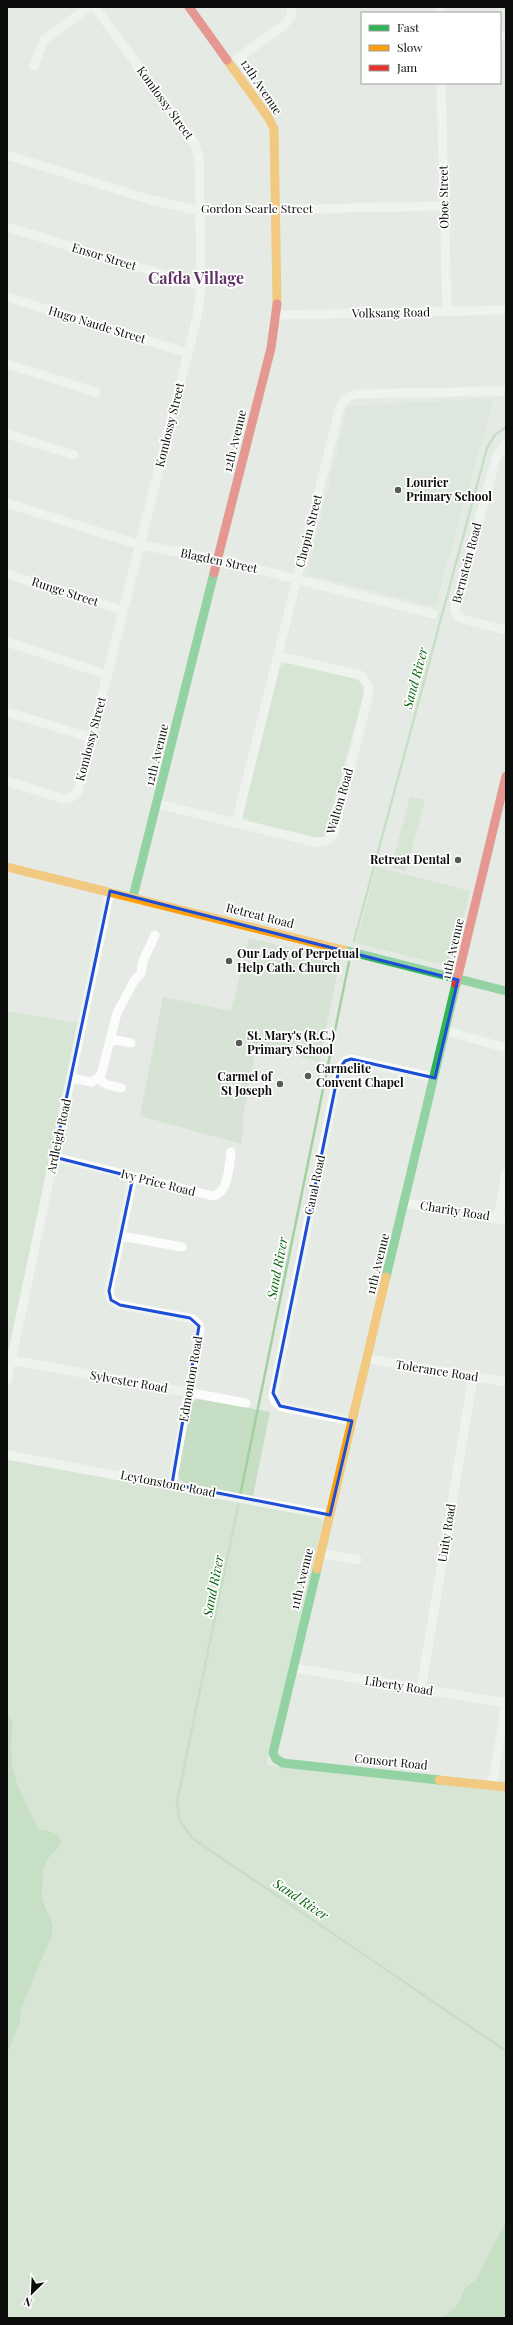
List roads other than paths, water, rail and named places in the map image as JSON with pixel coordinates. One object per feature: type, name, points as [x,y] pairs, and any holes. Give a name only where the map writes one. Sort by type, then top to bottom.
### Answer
[{"type":"street","points":[[34,66],[44,40],[89,7]]},
{"type":"street","name":"Komlossy Street","points":[[7,781],[57,798],[70,798],[78,791],[108,675],[122,610],[140,545],[197,317],[201,286],[199,158],[195,144],[95,7]]},
{"type":"street","name":"12th Avenue","points":[[133,897],[271,348],[276,315],[274,129],[268,117],[188,7]]},
{"type":"street","points":[[230,64],[284,25],[292,15],[292,7]]},
{"type":"street","name":"Oboe Street","points":[[441,84],[447,311]]},
{"type":"street","name":"Gordon Searle Street","points":[[7,155],[151,200],[201,211],[444,206]]},
{"type":"street","name":"Ensor Street","points":[[7,227],[201,286]]},
{"type":"street","name":"Hugo Naude Street","points":[[7,297],[188,353]]},
{"type":"street","name":"Volksang Road","points":[[276,315],[506,310]]},
{"type":"street","points":[[7,364],[96,392]]},
{"type":"street","name":"Chopin Street","points":[[236,822],[338,409],[345,399],[355,394],[506,391]]},
{"type":"street","points":[[7,434],[74,455]]},
{"type":"street","name":"Bernstein Road","points":[[506,443],[496,458],[455,608],[457,615],[463,619],[506,630]]},
{"type":"street","name":"Blagden Street","points":[[7,503],[140,545],[217,559],[433,614]]},
{"type":"street","name":"Runge Street","points":[[7,574],[122,610]]},
{"type":"street","points":[[7,642],[108,675]]},
{"type":"street","name":"Walton Road","points":[[157,804],[315,842],[324,842],[330,838],[336,826],[368,696],[368,685],[360,675],[278,656]]},
{"type":"street","points":[[7,712],[92,738]]},
{"type":"street","name":"11th Avenue","points":[[275,1758],[273,1750],[435,1078],[506,776]]},
{"type":"street","name":"Retreat Road","points":[[7,867],[110,891],[506,991]]},
{"type":"street","name":"Ardleigh Road","points":[[7,1380],[110,891]]},
{"type":"street","points":[[98,1079],[111,1039],[117,1013],[134,981],[141,973],[143,961],[155,934]]},
{"type":"street","points":[[446,1031],[506,1048]]},
{"type":"street","points":[[111,1039],[131,1043]]},
{"type":"street","name":"Canal Road","points":[[352,1421],[282,1407],[275,1402],[273,1393],[340,1065],[351,1059],[435,1078]]},
{"type":"street","points":[[71,1078],[90,1082],[98,1079]]},
{"type":"street","points":[[98,1079],[108,1085],[121,1088]]},
{"type":"street","name":"Ivy Price Road","points":[[54,1157],[210,1196],[217,1195],[224,1189],[231,1152]]},
{"type":"street","points":[[502,1219],[506,1174]]},
{"type":"street","name":"Edmonton Road","points":[[133,1177],[109,1291],[111,1300],[120,1305],[190,1318],[198,1324],[199,1332],[172,1484]]},
{"type":"street","name":"Charity Road","points":[[405,1203],[502,1219]]},
{"type":"street","points":[[121,1236],[182,1247]]},
{"type":"street","name":"Tolerance Road","points":[[367,1359],[506,1382]]},
{"type":"street","name":"Sylvester Road","points":[[11,1360],[246,1403]]},
{"type":"street","name":"Unity Road","points":[[421,1690],[473,1377]]},
{"type":"street","name":"Leytonstone Road","points":[[7,1455],[172,1484],[330,1515]]},
{"type":"street","points":[[320,1553],[357,1560]]},
{"type":"street","name":"Liberty Road","points":[[293,1668],[506,1704]]},
{"type":"street","points":[[492,1786],[506,1704]]},
{"type":"street","name":"Consort Road","points":[[275,1758],[283,1763],[506,1787]]},
{"type":"waterway","name":"Sand River","points":[[354,941],[487,448],[495,435],[506,427]]},
{"type":"waterway","name":"Sand River","points":[[240,1496],[349,962]]},
{"type":"waterway","name":"Sand River","points":[[239,1501],[177,1802],[180,1821],[192,1838],[506,2051]]},
{"type":"place","name":"Lourier Primary School","points":[[398,490]]},
{"type":"place","name":"Retreat Dental","points":[[458,860]]},
{"type":"place","name":"Our Lady of Perpetual Help Cath. Church","points":[[229,961]]},
{"type":"place","name":"St. Mary's (R.C.) Primary School","points":[[239,1043]]},
{"type":"place","name":"Carmelite Convent Chapel","points":[[308,1076]]},
{"type":"place","name":"Carmel of St Joseph","points":[[280,1084]]},
{"type":"district","name":"Cafda Village","points":[[196,278]]}]
